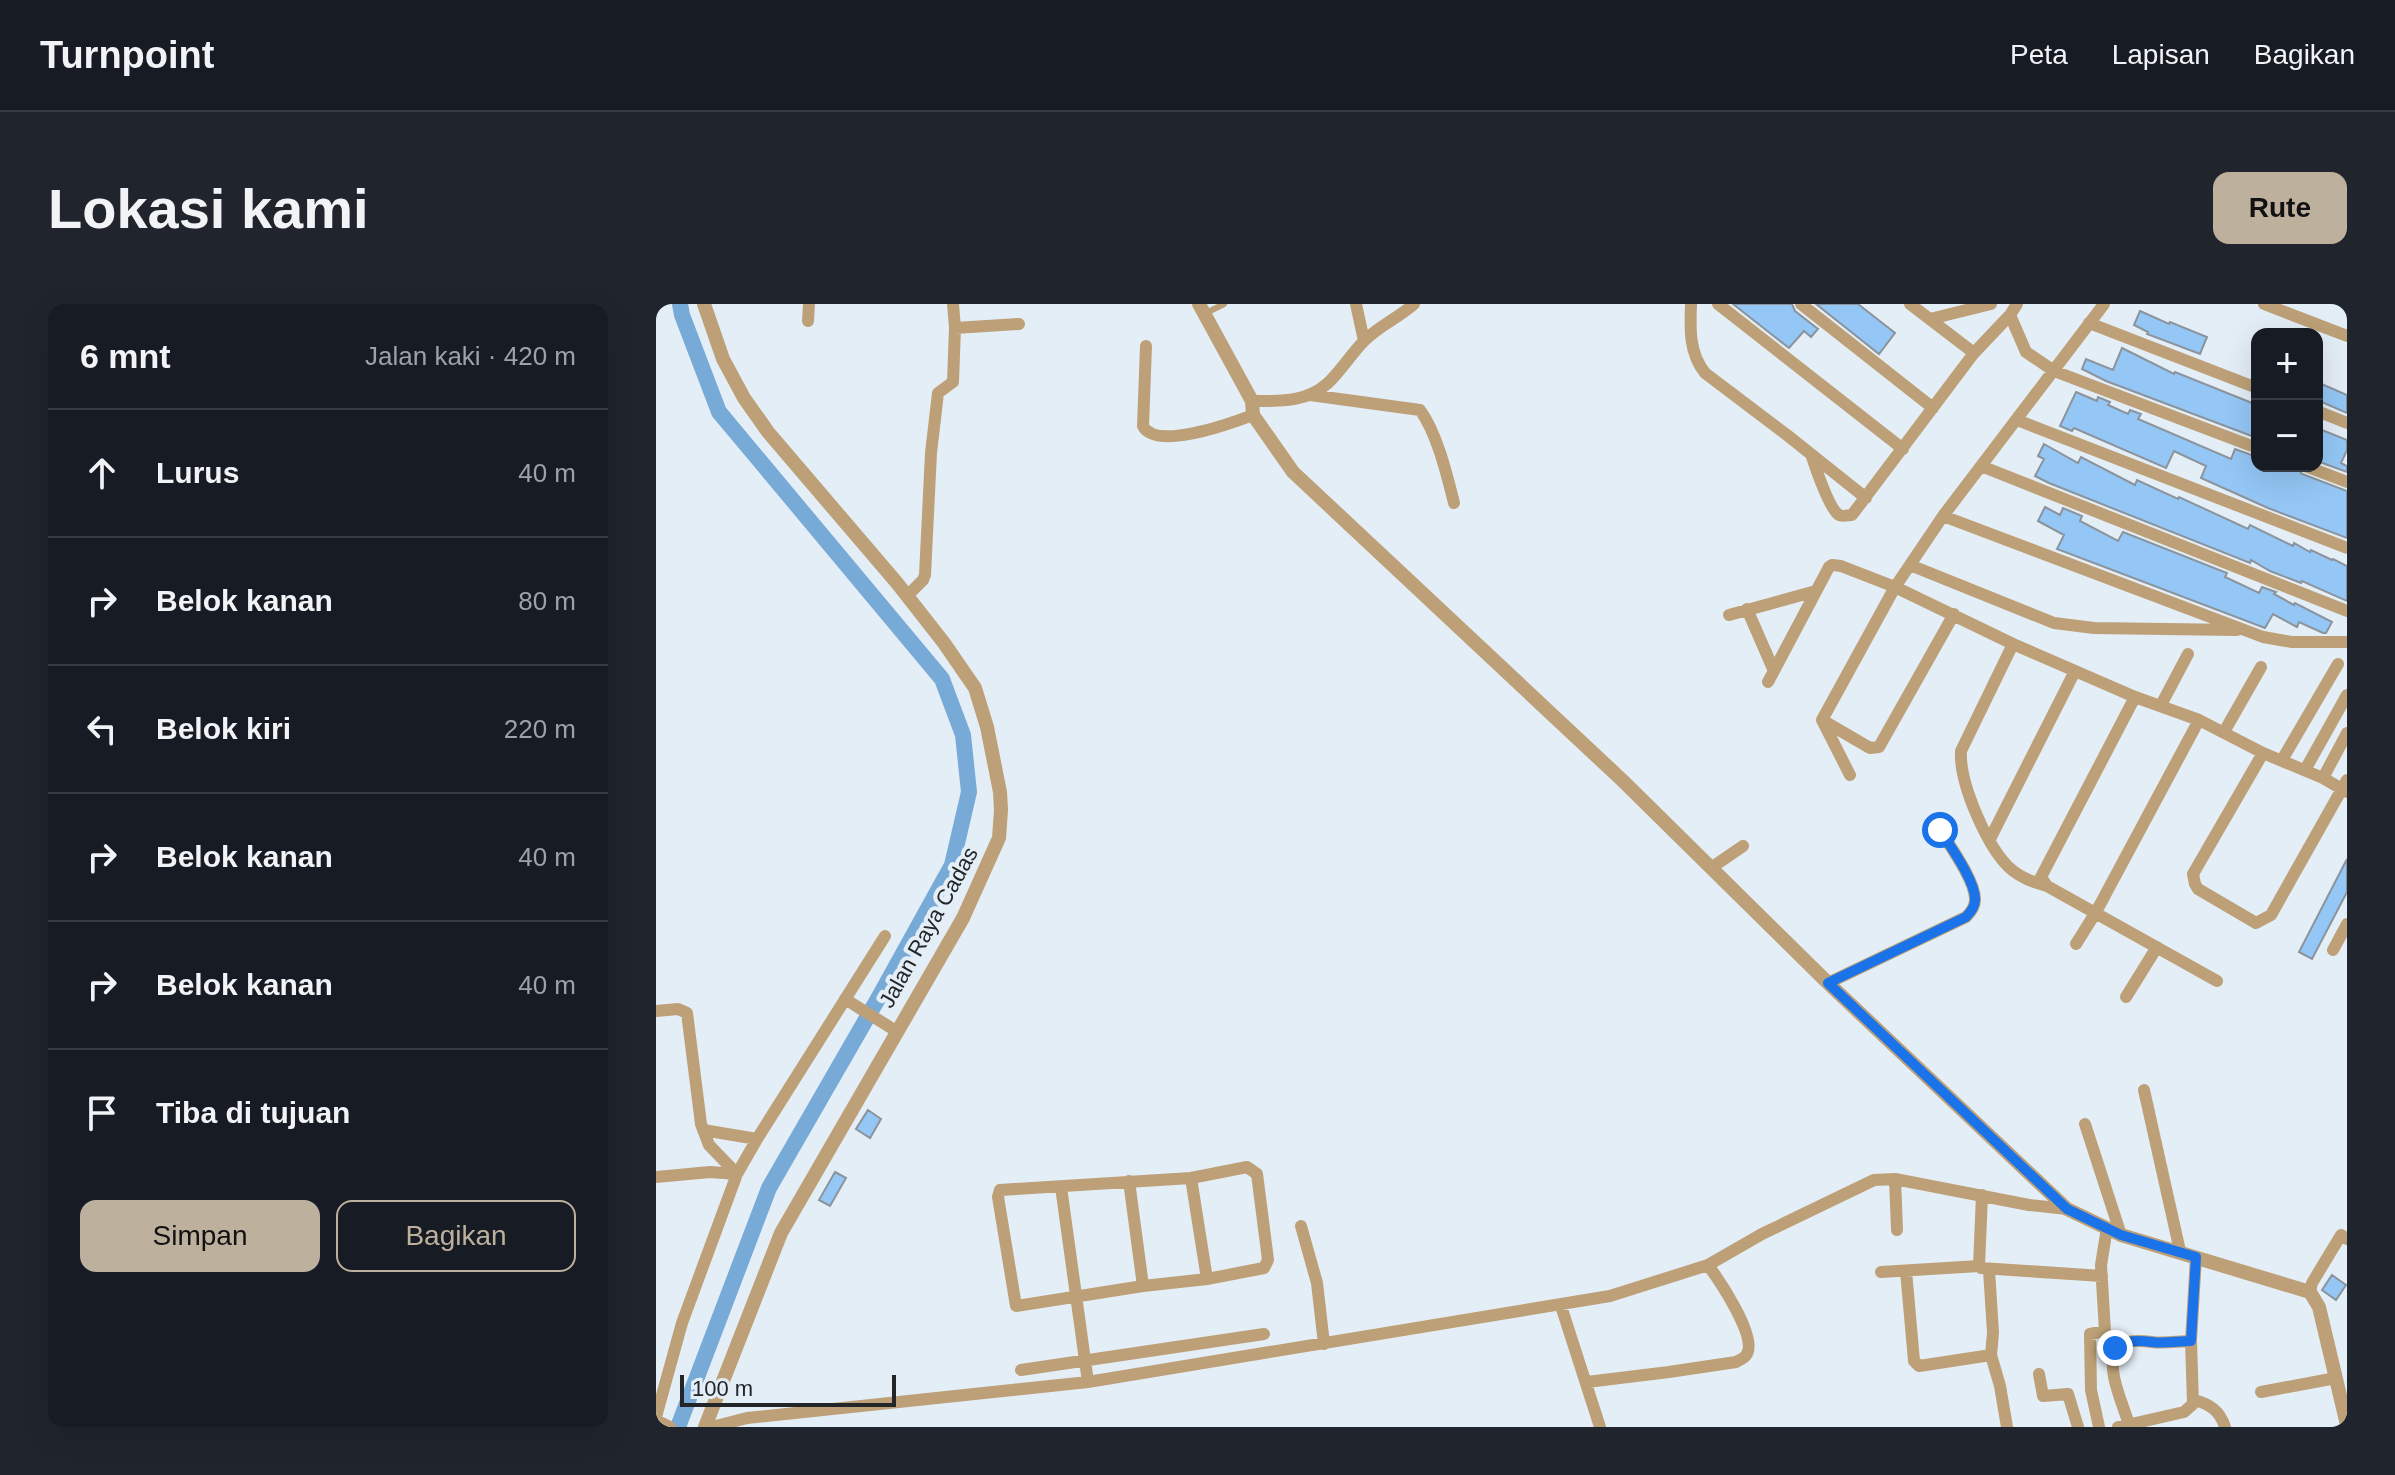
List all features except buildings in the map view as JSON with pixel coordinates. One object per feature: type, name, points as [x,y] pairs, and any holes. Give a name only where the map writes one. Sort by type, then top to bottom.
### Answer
[{"type":"street","name":"Jalan Raya Cadas","points":[[704,304],[723,359],[744,398],[768,432],[907,596],[975,688],[997,778],[1001,826],[995,851],[963,918],[890,1026],[781,1233],[705,1427]]},
{"type":"street","points":[[808,321],[809,304]]},
{"type":"street","points":[[907,596],[925,575],[934,420],[938,393],[953,382],[953,304]]},
{"type":"street","points":[[1356,304],[1364,341]]},
{"type":"street","points":[[1310,395],[1328,383],[1364,341],[1414,304]]},
{"type":"street","points":[[1691,304],[1691,340],[1698,365],[1705,373],[1866,498]]},
{"type":"street","points":[[1718,304],[1903,449]]},
{"type":"street","points":[[1801,304],[1933,408]]},
{"type":"street","points":[[1910,304],[1974,353]]},
{"type":"street","points":[[1930,319],[1966,307],[1991,304]]},
{"type":"street","points":[[1822,720],[1895,587],[1943,516],[2104,304]]},
{"type":"street","points":[[2264,304],[2347,336]]},
{"type":"street","points":[[1202,309],[1252,408],[1293,472],[1612,770],[1828,983],[2067,1209],[2114,1232],[2196,1257],[2313,1284]]},
{"type":"street","points":[[1811,454],[1837,514],[1852,515],[1974,353],[2014,310]]},
{"type":"street","points":[[2014,310],[2026,352],[2054,371],[2251,446]]},
{"type":"street","points":[[2089,323],[2251,386]]},
{"type":"street","points":[[955,328],[1019,324]]},
{"type":"street","points":[[1146,346],[1143,426],[1150,434],[1203,432],[1252,408],[1310,395],[1420,410],[1435,442],[1454,503]]},
{"type":"street","points":[[2323,413],[2347,423]]},
{"type":"street","points":[[2017,420],[2347,548]]},
{"type":"street","points":[[1981,466],[2347,611]]},
{"type":"street","points":[[2321,472],[2347,482]]},
{"type":"street","points":[[1943,516],[2263,637],[2292,642],[2347,642]]},
{"type":"street","points":[[1747,609],[1771,677],[1829,567],[1835,564],[1895,587],[2013,644],[2135,697],[2199,720],[2263,753],[2345,787],[2271,915],[2256,923],[2198,889],[2193,874],[2263,753]]},
{"type":"street","points":[[1910,565],[2054,623],[2109,629],[2244,630]]},
{"type":"street","points":[[1729,615],[1816,591]]},
{"type":"street","points":[[1822,720],[1870,748],[1879,747],[1954,614]]},
{"type":"street","points":[[2013,644],[1961,751],[1960,763],[1978,819],[1999,856],[2011,870],[2027,880],[2047,886],[2096,912],[2217,981]]},
{"type":"street","points":[[2161,705],[2188,654]]},
{"type":"street","points":[[2282,760],[2338,664]]},
{"type":"street","points":[[2224,732],[2261,667]]},
{"type":"street","points":[[1990,839],[2075,671]]},
{"type":"street","points":[[2305,770],[2342,714],[2347,695]]},
{"type":"street","points":[[2047,886],[2042,873],[2135,697]]},
{"type":"street","points":[[1822,720],[1850,775]]},
{"type":"street","points":[[2076,944],[2199,720]]},
{"type":"street","points":[[2323,778],[2347,733]]},
{"type":"street","points":[[1828,983],[1966,917],[1972,910],[1974,888],[1940,830]]},
{"type":"street","points":[[1711,868],[1743,846]]},
{"type":"street","points":[[2333,950],[2347,924]]},
{"type":"street","points":[[661,1422],[682,1323],[737,1174],[885,936]]},
{"type":"street","points":[[2126,997],[2157,947]]},
{"type":"street","points":[[848,1000],[890,1026]]},
{"type":"street","points":[[656,1011],[678,1009],[687,1013],[703,1130],[709,1145],[737,1174]]},
{"type":"street","points":[[2144,1090],[2180,1251]]},
{"type":"street","points":[[2085,1124],[2114,1232],[2101,1265],[2105,1331],[2090,1334],[2091,1390],[2099,1427]]},
{"type":"street","points":[[703,1130],[757,1139]]},
{"type":"street","points":[[1247,1167],[1253,1169],[1257,1174],[1268,1265],[1259,1270],[1207,1279],[1016,1306],[998,1197],[1000,1190],[1191,1178],[1247,1167]]},
{"type":"street","points":[[656,1177],[710,1172],[737,1174]]},
{"type":"street","points":[[1191,1178],[1207,1279]]},
{"type":"street","points":[[712,1427],[747,1418],[1088,1382],[1610,1296],[1708,1265],[1762,1234],[1874,1180],[1895,1179],[2029,1205],[2067,1209]]},
{"type":"street","points":[[1895,1179],[1897,1230]]},
{"type":"street","points":[[1129,1181],[1143,1286]]},
{"type":"street","points":[[1061,1187],[1088,1382]]},
{"type":"street","points":[[1982,1195],[1984,1268],[1992,1324],[1991,1355],[2007,1427]]},
{"type":"street","points":[[1301,1226],[1317,1283],[1324,1344]]},
{"type":"street","points":[[2345,1233],[2313,1284],[2347,1425]]},
{"type":"street","points":[[2191,1341],[2131,1340],[2115,1348],[2116,1388],[2124,1426],[2184,1412],[2193,1404],[2191,1341],[2196,1257]]},
{"type":"street","points":[[1587,1382],[1736,1362],[1744,1358],[1749,1342],[1732,1299],[1708,1265]]},
{"type":"street","points":[[1881,1272],[1984,1268],[2102,1276]]},
{"type":"street","points":[[1906,1271],[1916,1364],[1991,1355]]},
{"type":"street","points":[[1561,1306],[1600,1427]]},
{"type":"street","points":[[1021,1370],[1264,1334]]},
{"type":"street","points":[[2039,1374],[2045,1396],[2091,1390]]},
{"type":"street","points":[[2261,1392],[2336,1378]]},
{"type":"street","points":[[2068,1394],[2078,1427]]},
{"type":"street","points":[[2194,1400],[2206,1403],[2219,1414],[2225,1427]]},
{"type":"lane","points":[[1202,309],[1224,304]]},
{"type":"waterway","points":[[678,1427],[769,1188],[952,865],[969,792],[963,735],[942,679],[719,412],[680,304]]},
{"type":"route","points":[[1940,830],[1974,888],[1972,910],[1966,917],[1828,983],[2067,1209],[2121,1235],[2196,1257],[2191,1341],[2131,1340],[2115,1348]]}]
